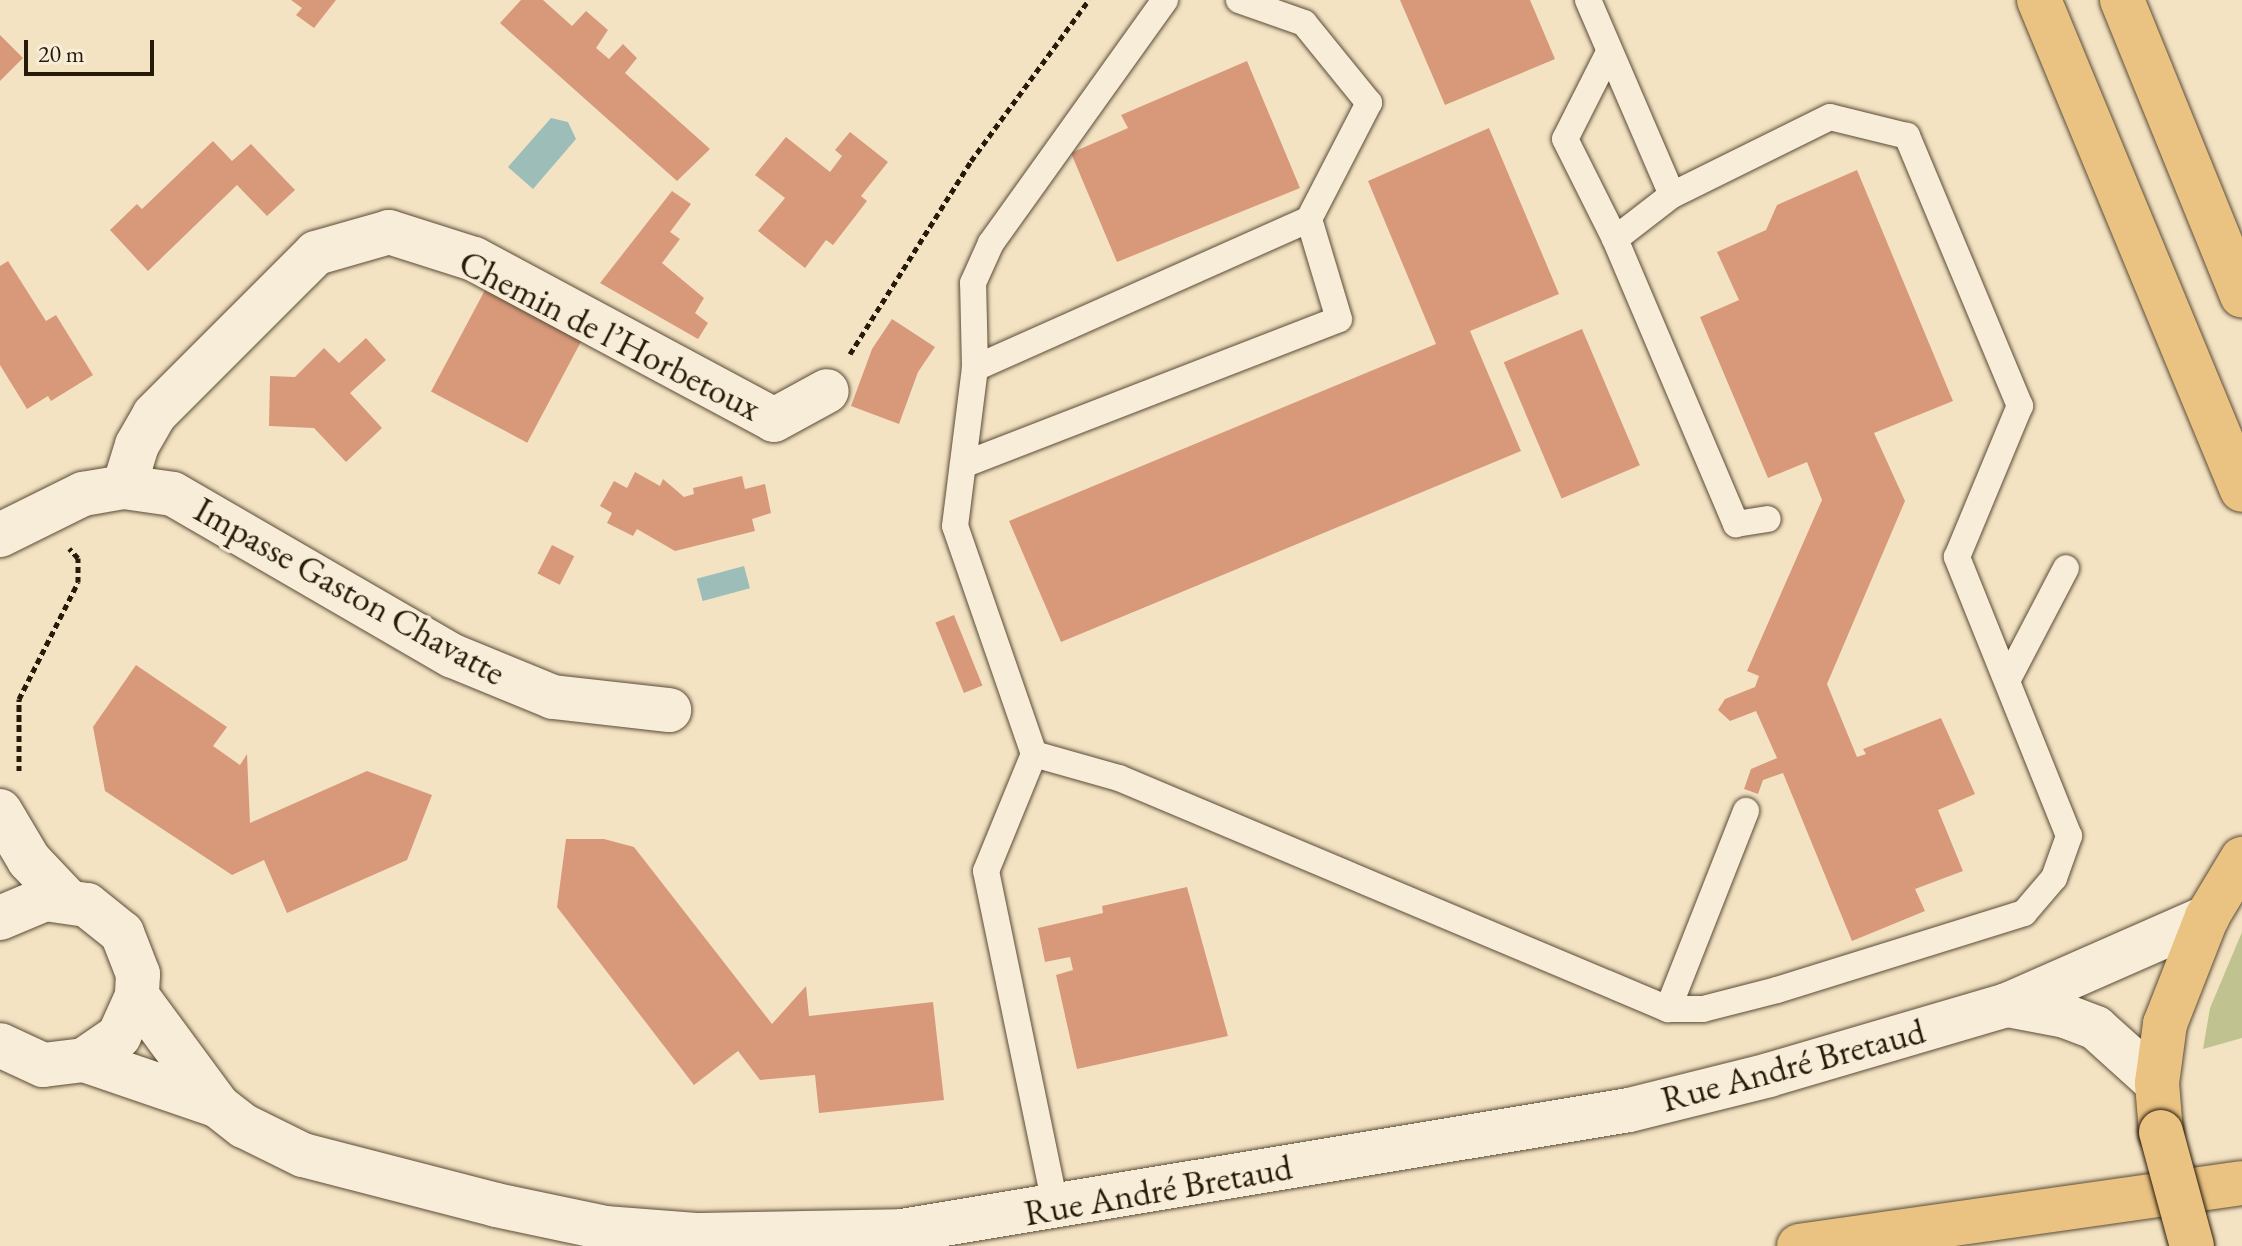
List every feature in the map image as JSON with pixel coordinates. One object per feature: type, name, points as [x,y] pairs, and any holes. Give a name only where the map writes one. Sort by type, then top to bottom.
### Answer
[{"type":"highway","points":[[2039,0],[2242,490]]},
{"type":"highway","points":[[2122,0],[2242,296]]},
{"type":"highway","points":[[2192,1246],[2161,1132],[2157,1083],[2165,1024],[2207,917],[2242,859]]},
{"type":"highway","points":[[1799,1246],[2242,1183]]},
{"type":"street","name":"Chemin de l’Horbetoux","points":[[124,487],[137,445],[154,415],[316,253],[389,232],[474,259],[774,420],[827,391]]},
{"type":"street","points":[[15,528],[83,494],[124,487]]},
{"type":"street","name":"Impasse Gaston Chavatte","points":[[124,487],[173,494],[453,656],[553,697],[669,710]]},
{"type":"street","points":[[2,1049],[43,1065],[84,1060],[119,1036],[137,996],[136,963],[122,933],[107,916],[66,899],[29,860],[10,799]]},
{"type":"street","points":[[0,918],[24,904],[66,899]]},
{"type":"street","name":"Rue André Bretaud","points":[[137,996],[218,1106],[244,1126],[303,1155],[605,1228],[696,1235],[902,1231],[1056,1209],[1629,1110],[1769,1075],[2007,1005],[2207,917]]},
{"type":"street","name":"Rue André Bretaud","points":[[2007,1005],[2065,1016],[2096,1028],[2157,1083]]},
{"type":"street","name":"Rue André Bretaud","points":[[84,1060],[218,1106]]},
{"type":"lane","points":[[1056,1209],[986,871],[1034,754],[955,526],[975,368],[973,283],[991,243],[1165,0]]},
{"type":"lane","points":[[975,368],[1309,219],[1369,103],[1304,23],[1239,0]]},
{"type":"lane","points":[[1588,0],[1608,54],[1672,195]]},
{"type":"lane","points":[[1608,54],[1565,139],[1615,239],[1736,524],[1768,519]]},
{"type":"lane","points":[[1034,754],[1119,778],[1668,1009],[1703,1009],[1777,990],[2024,913],[2054,878],[2069,836],[1957,557],[2020,406],[1907,136],[1830,117],[1672,195],[1615,239]]},
{"type":"lane","points":[[963,465],[1339,319],[1309,219]]},
{"type":"lane","points":[[2008,679],[2066,568]]},
{"type":"lane","points":[[1668,1009],[1746,811]]},
{"type":"path","points":[[827,391],[971,161],[1089,0]]},
{"type":"path","points":[[10,799],[19,699],[78,582],[78,558],[61,539],[15,528]]},
{"type":"green space","points":[[2242,932],[2242,1038],[2203,1049],[2210,1008]]},
{"type":"water","points":[[551,118],[568,122],[576,139],[533,189],[508,167]]},
{"type":"water","points":[[744,566],[750,588],[703,601],[697,579]]},
{"type":"building","points":[[291,0],[336,0],[314,28],[296,15],[302,8]]},
{"type":"building","points":[[521,0],[543,0],[572,26],[586,11],[608,30],[596,48],[609,59],[623,44],[637,58],[625,73],[710,149],[677,181],[500,23]]},
{"type":"building","points":[[1400,0],[1530,0],[1555,59],[1445,105]]},
{"type":"building","points":[[0,35],[23,58],[0,81]]},
{"type":"building","points":[[1247,61],[1300,188],[1117,262],[1071,153],[1128,128],[1121,115]]},
{"type":"building","points":[[1489,128],[1559,294],[1470,331],[1521,451],[1061,642],[1009,521],[1436,344],[1368,181]]},
{"type":"building","points":[[850,132],[888,162],[861,196],[867,201],[833,245],[826,240],[805,268],[758,231],[785,198],[755,175],[786,137],[830,172],[842,156],[835,150]]},
{"type":"building","points":[[213,141],[232,161],[251,144],[295,190],[267,216],[237,185],[148,271],[110,230],[137,204],[142,209]]},
{"type":"building","points":[[1857,170],[1953,401],[1874,433],[1905,501],[1827,684],[1857,757],[1866,754],[1863,749],[1941,718],[1975,794],[1938,810],[1963,871],[1915,889],[1925,911],[1852,941],[1783,773],[1763,780],[1758,794],[1744,789],[1751,769],[1777,758],[1756,711],[1730,721],[1718,710],[1725,699],[1755,687],[1759,676],[1747,671],[1822,500],[1807,462],[1768,478],[1700,317],[1739,300],[1717,252],[1766,230],[1777,205]]},
{"type":"building","points":[[672,191],[691,204],[670,232],[680,239],[662,263],[704,298],[695,313],[708,323],[698,339],[600,283]]},
{"type":"building","points":[[8,261],[46,321],[56,315],[93,375],[51,401],[48,396],[27,409],[0,365],[0,266]]},
{"type":"building","points":[[485,290],[581,341],[527,443],[431,392]]},
{"type":"building","points":[[892,319],[935,347],[918,372],[899,424],[851,406],[872,349]]},
{"type":"building","points":[[1582,329],[1640,465],[1562,498],[1504,362]]},
{"type":"building","points":[[366,338],[386,360],[350,393],[382,428],[346,462],[314,428],[269,426],[270,376],[295,377],[324,348],[339,363]]},
{"type":"building","points":[[635,472],[660,486],[663,479],[684,497],[694,494],[693,488],[742,476],[745,489],[765,484],[771,513],[752,519],[755,531],[675,551],[637,529],[633,536],[607,523],[612,513],[600,506],[614,481],[627,488]]},
{"type":"building","points":[[552,545],[574,556],[560,585],[537,574]]},
{"type":"building","points":[[954,615],[982,685],[964,693],[935,622]]},
{"type":"building","points":[[136,665],[227,727],[213,746],[240,765],[247,754],[250,823],[367,771],[432,795],[407,860],[287,913],[264,860],[232,875],[105,791],[93,727]]},
{"type":"building","points":[[566,839],[604,839],[634,847],[772,1024],[806,986],[809,1016],[933,1002],[944,1100],[819,1113],[815,1075],[760,1080],[738,1051],[694,1085],[557,907]]},
{"type":"building","points":[[1187,887],[1228,1036],[1077,1069],[1056,975],[1073,970],[1070,957],[1045,962],[1038,928],[1103,913],[1102,906]]}]
